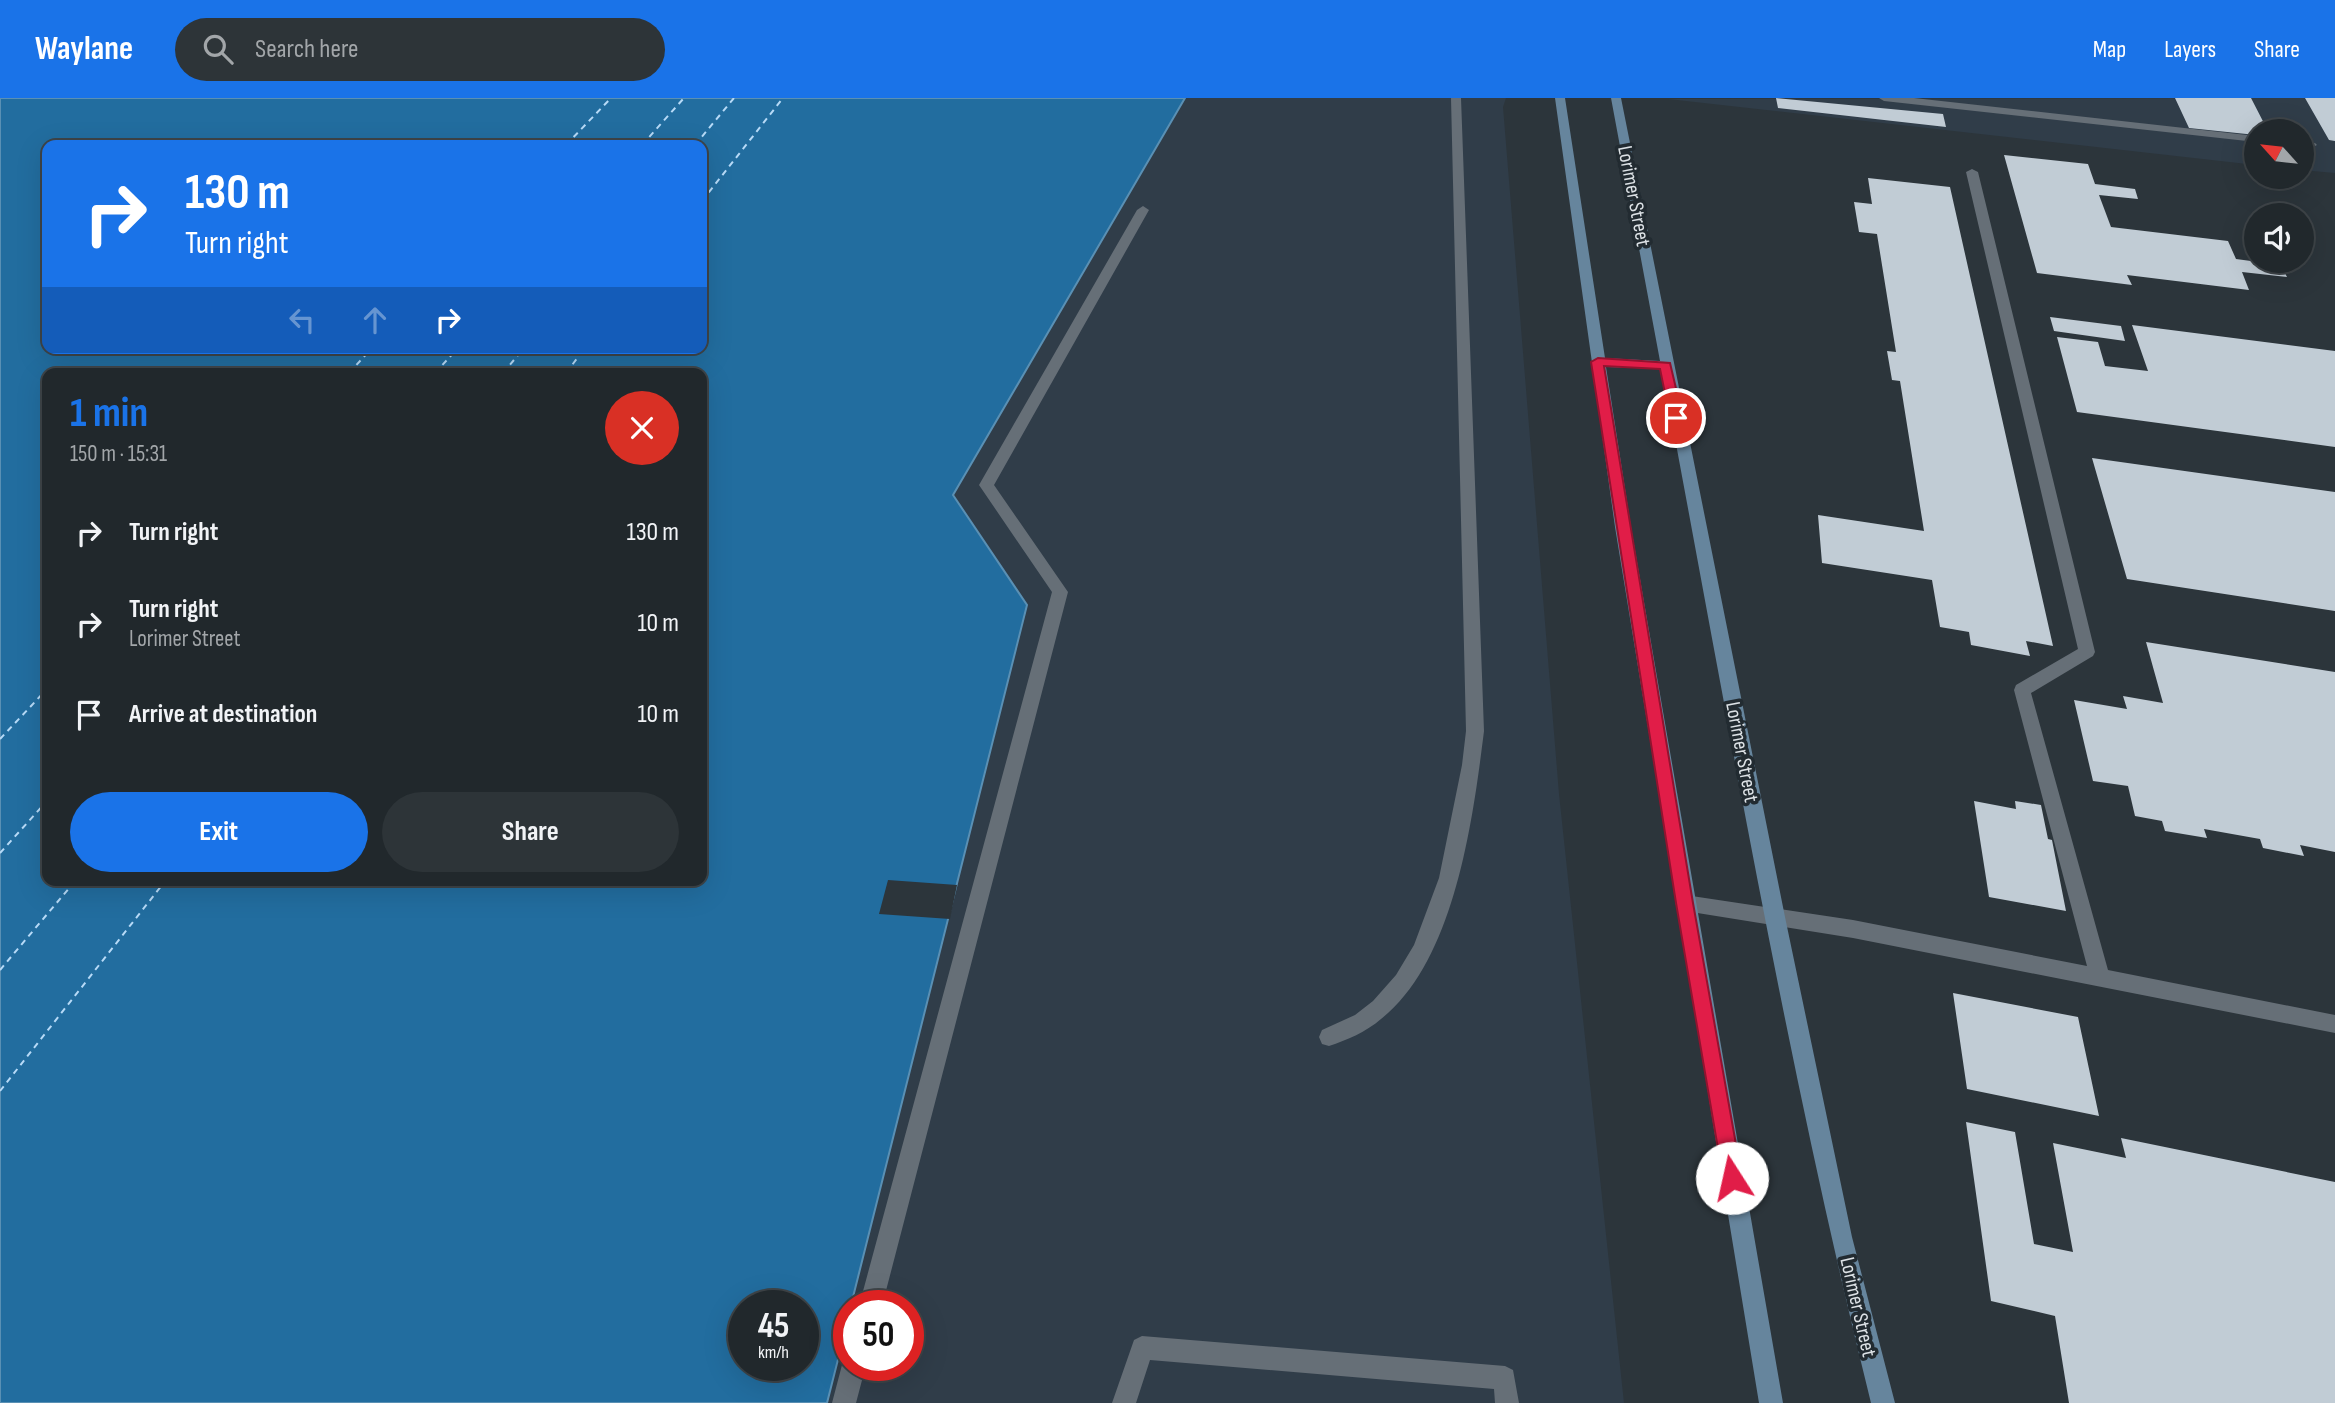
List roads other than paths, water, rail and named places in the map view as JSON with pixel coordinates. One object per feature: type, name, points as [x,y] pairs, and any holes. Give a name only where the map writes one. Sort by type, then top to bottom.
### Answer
[{"type":"main road","points":[[1560,98],[1598,362],[1685,903],[1771,1403]]},
{"type":"main road","name":"Lorimer Street","points":[[1616,98],[1775,918],[1841,1237],[1883,1403]]},
{"type":"main road","points":[[1598,362],[1666,365]]},
{"type":"lane","points":[[1329,1037],[1358,1025],[1379,1009],[1404,982],[1429,934],[1453,865],[1467,802],[1475,731],[1456,98]]},
{"type":"lane","points":[[1885,98],[2244,138]]},
{"type":"lane","points":[[1972,172],[2087,652],[2022,690],[2100,977]]},
{"type":"lane","points":[[874,1290],[1060,592],[986,485],[1143,210]]},
{"type":"lane","points":[[1685,903],[1853,929],[2335,1024]]},
{"type":"lane","points":[[1124,1403],[1142,1348],[1505,1378],[1507,1403]]},
{"type":"lane","points":[[844,1403],[850,1381]]},
{"type":"water","points":[[0,98],[1185,98],[953,495],[1027,605],[855,1290],[833,1290],[833,1379],[827,1403],[0,1403]]}]
